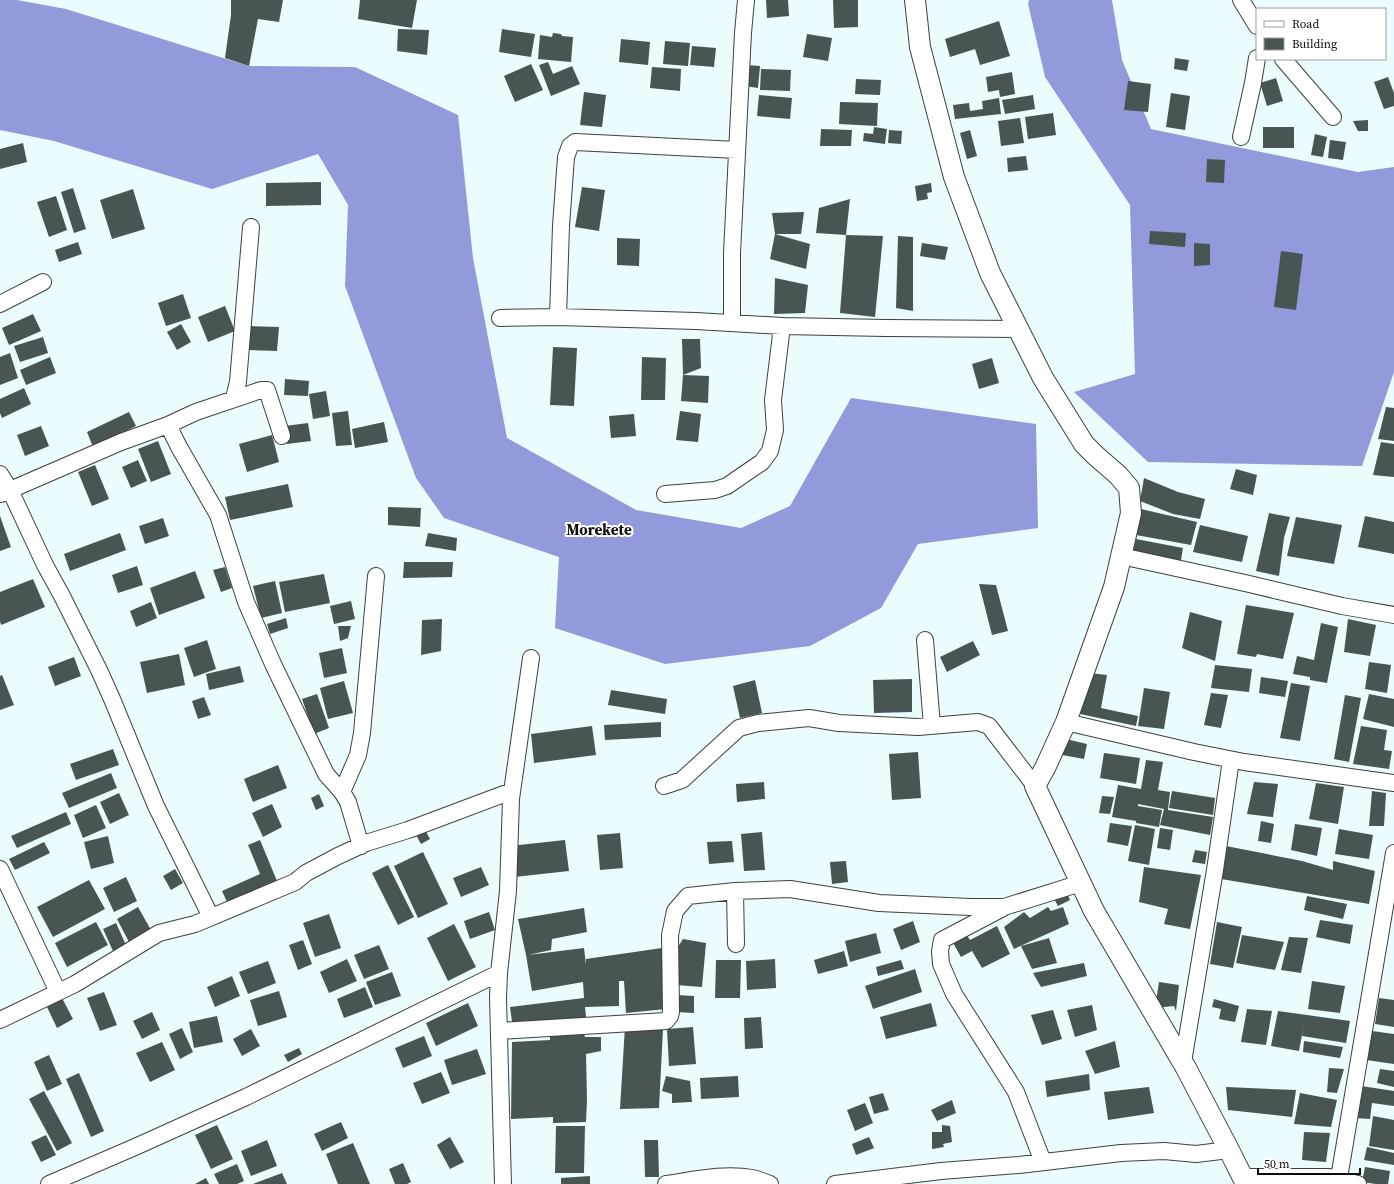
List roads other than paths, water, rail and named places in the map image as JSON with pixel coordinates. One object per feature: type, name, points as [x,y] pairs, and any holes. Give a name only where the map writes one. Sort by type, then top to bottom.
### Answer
[{"type":"street","points":[[732,323],[732,253],[742,32],[746,0]]},
{"type":"street","points":[[915,0],[920,47],[954,177],[990,273],[1043,378],[1084,444],[1129,488],[1131,513],[1114,587],[1066,722],[1035,786]]},
{"type":"street","points":[[1242,0],[1256,24]]},
{"type":"street","points":[[1241,137],[1254,83],[1257,60]]},
{"type":"street","points":[[1284,60],[1333,117]]},
{"type":"street","points":[[558,317],[564,172],[566,157],[570,146],[575,142],[737,150]]},
{"type":"street","points":[[234,398],[238,382],[251,228]]},
{"type":"street","points":[[0,304],[43,282]]},
{"type":"street","points":[[500,318],[558,317],[782,326],[1019,329]]},
{"type":"street","points":[[665,494],[715,490],[727,486],[762,462],[770,450],[775,430],[773,400],[782,326]]},
{"type":"street","points":[[5,493],[121,442],[168,425],[196,412],[261,390],[267,390],[282,436]]},
{"type":"street","points":[[168,425],[218,515],[246,602],[273,664],[326,774],[342,792],[348,802],[360,846]]},
{"type":"street","points":[[0,474],[5,493],[62,596],[112,698],[156,806],[211,917]]},
{"type":"street","points":[[1121,556],[1342,606],[1394,615]]},
{"type":"street","points":[[342,792],[358,755],[362,733],[376,576]]},
{"type":"street","points":[[925,640],[932,726]]},
{"type":"street","points":[[503,1184],[498,998],[499,973],[508,891],[512,792],[532,658]]},
{"type":"street","points":[[664,786],[682,780],[739,728],[758,723],[809,718],[839,723],[918,727],[978,722],[989,726],[1035,786],[1094,911],[1182,1062],[1230,1150],[1244,1181],[1329,1177],[1339,1178],[1358,1184]]},
{"type":"street","points":[[1066,722],[1231,760],[1304,772],[1394,783]]},
{"type":"street","points":[[1182,1062],[1216,870],[1231,760]]},
{"type":"street","points":[[0,1020],[75,984],[159,934],[195,924],[294,882],[306,873],[360,846],[512,792]]},
{"type":"street","points":[[1339,1178],[1394,853]]},
{"type":"street","points":[[0,869],[58,992]]},
{"type":"street","points":[[1043,1162],[1016,1092],[954,994],[941,964],[940,951],[942,940],[1004,907],[1081,883]]},
{"type":"street","points":[[499,1031],[666,1021],[671,1012],[670,935],[675,911],[688,896],[735,891],[790,889],[856,900],[885,903],[963,907],[1004,907]]},
{"type":"street","points":[[735,891],[736,944]]},
{"type":"street","points":[[49,1184],[246,1097],[499,973]]},
{"type":"street","points":[[835,1184],[941,1171],[1019,1165],[1122,1153],[1164,1151],[1196,1154],[1230,1150]]},
{"type":"street","points":[[666,1184],[715,1178],[739,1177],[753,1178],[770,1184]]},
{"type":"district","name":"Morekete","points":[[599,530]]}]
